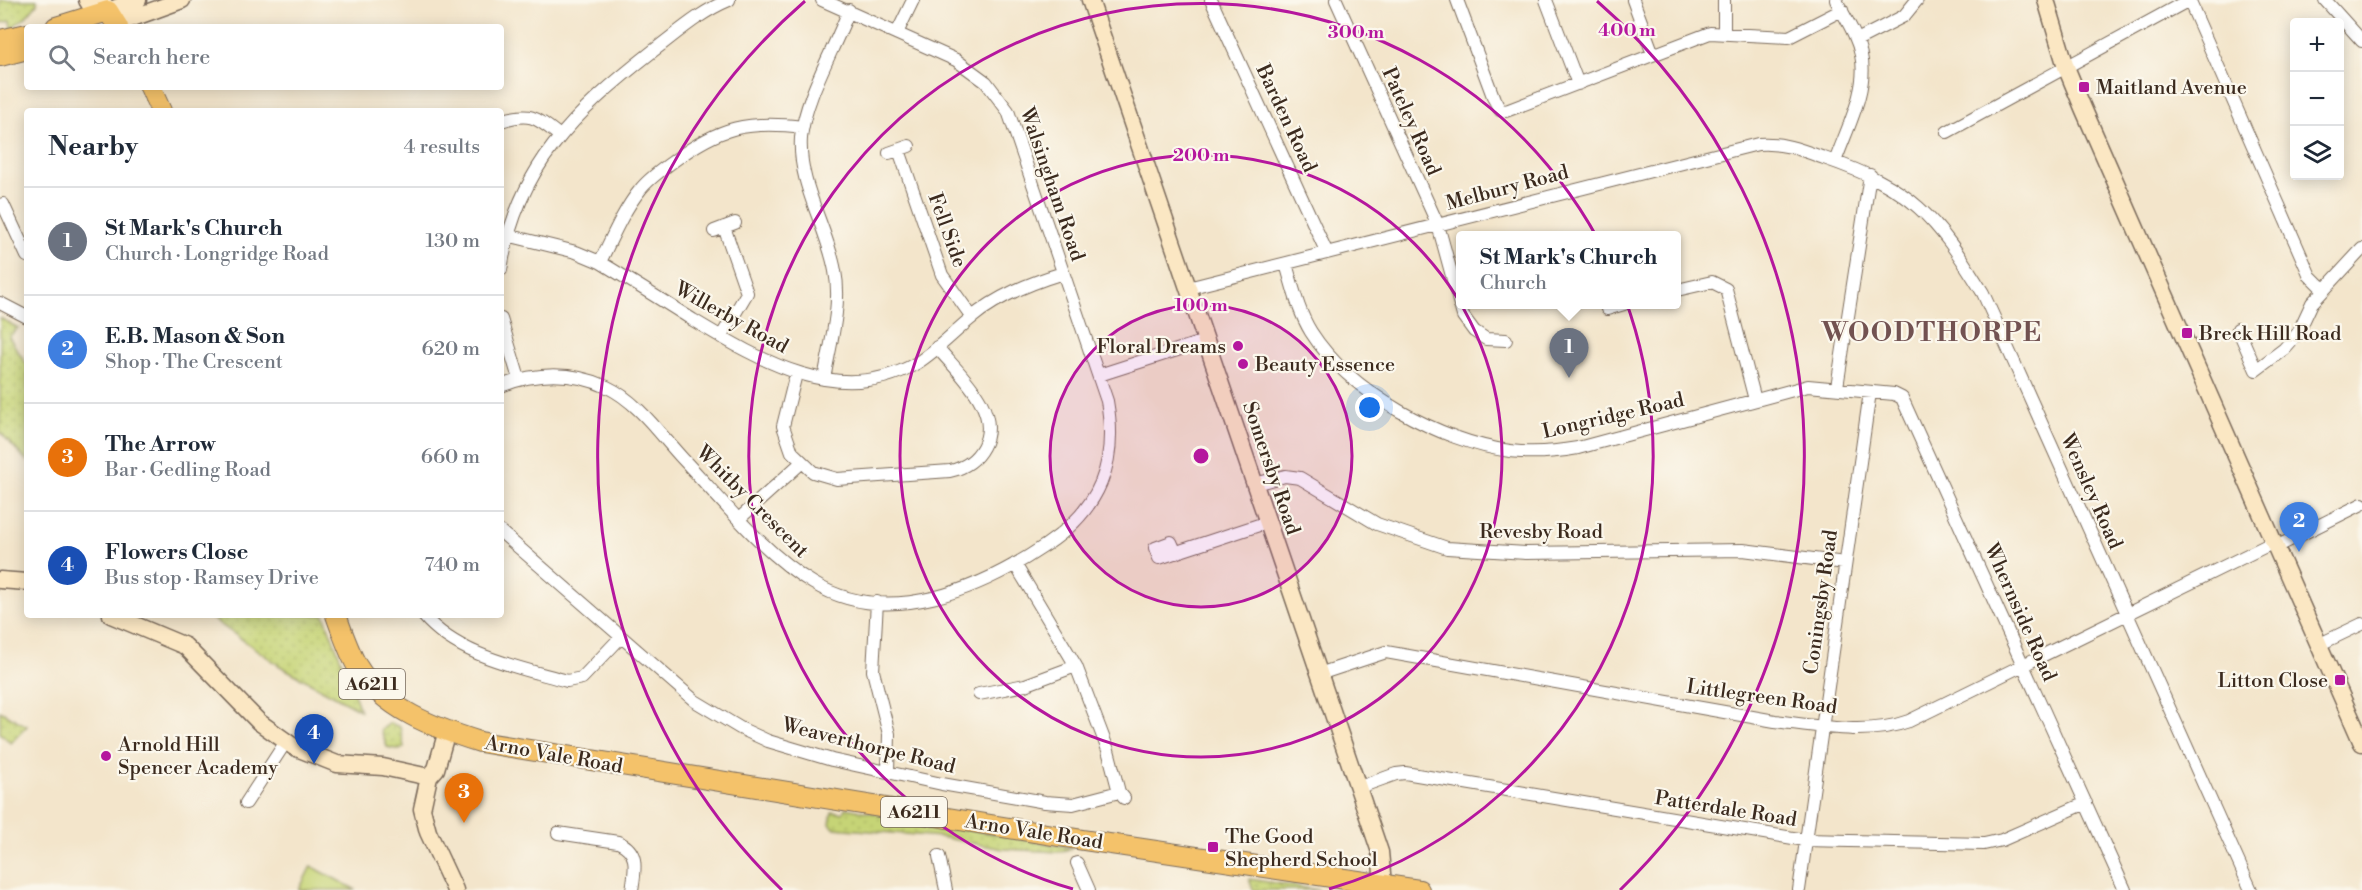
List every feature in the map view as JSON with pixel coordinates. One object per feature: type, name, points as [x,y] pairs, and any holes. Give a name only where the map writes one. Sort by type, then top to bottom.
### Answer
[{"type":"main road","points":[[69,24],[105,16]]},
{"type":"main road","points":[[0,40],[24,35]]},
{"type":"main road","points":[[0,56],[24,50]]},
{"type":"main road","name":"A6211","points":[[337,618],[351,654],[369,681],[400,707],[442,729]]},
{"type":"main road","name":"Arno Vale Road","points":[[442,729],[502,747],[701,780],[1419,890]]},
{"type":"street","points":[[105,16],[138,0]]},
{"type":"street","points":[[105,16],[182,0]]},
{"type":"street","points":[[504,252],[507,235],[527,183],[560,136],[601,92],[698,17],[729,0]]},
{"type":"street","name":"Walsingham Road","points":[[822,0],[849,10],[967,67],[986,82],[1001,100],[1012,122],[1099,375]]},
{"type":"street","points":[[897,33],[913,0]]},
{"type":"street","name":"Somersby Road","points":[[1090,0],[1380,852],[1383,884]]},
{"type":"street","name":"Barden Road","points":[[1211,0],[1327,253]]},
{"type":"street","name":"Pateley Road","points":[[1335,0],[1438,225],[1456,291]]},
{"type":"street","points":[[1458,0],[1500,110],[1510,110],[1710,33],[1789,37],[1839,5],[1857,40],[1862,57],[1862,80],[1835,162]]},
{"type":"street","points":[[1546,0],[1578,84]]},
{"type":"street","points":[[1633,0],[1653,54]]},
{"type":"street","points":[[1724,0],[1724,32]]},
{"type":"street","points":[[1857,40],[1904,16],[1917,0]]},
{"type":"street","points":[[2046,0],[2066,67],[2362,743]]},
{"type":"street","points":[[1947,132],[2189,0],[2310,276],[2324,290]]},
{"type":"street","points":[[2325,0],[2362,41]]},
{"type":"street","points":[[824,379],[837,281],[834,264],[803,172],[803,127],[808,106],[849,10]]},
{"type":"street","points":[[504,120],[527,115],[541,121],[560,136]]},
{"type":"street","points":[[600,262],[641,188],[696,143],[715,133],[743,125],[777,123],[803,127]]},
{"type":"street","name":"Melbury Road","points":[[1188,288],[1758,144],[1783,144],[1835,162]]},
{"type":"street","name":"Fell Side","points":[[899,150],[942,275],[972,317]]},
{"type":"street","name":"Wensley Road","points":[[1835,162],[1870,176],[1908,197],[1926,212],[1961,257],[1983,293],[2251,890]]},
{"type":"street","points":[[1837,387],[1870,176]]},
{"type":"street","points":[[4,212],[24,250]]},
{"type":"street","points":[[721,337],[747,293],[724,227]]},
{"type":"street","name":"Willerby Road","points":[[507,235],[576,252],[600,262],[721,337],[796,374],[856,382],[886,377],[922,360],[972,317],[1028,284],[1063,273]]},
{"type":"street","points":[[2238,329],[2259,375],[2295,336],[2309,308],[2362,249]]},
{"type":"street","name":"Longridge Road","points":[[1286,264],[1305,321],[1321,346],[1340,367],[1372,392],[1404,412],[1444,432],[1481,445],[1511,452],[1558,451],[1808,386],[1852,389]]},
{"type":"street","points":[[1681,289],[1712,282],[1723,286],[1727,293],[1755,400]]},
{"type":"street","points":[[0,303],[24,312]]},
{"type":"street","name":"Pateley Road","points":[[1461,309],[1463,316],[1474,331],[1486,339],[1506,340]]},
{"type":"street","points":[[504,329],[519,379]]},
{"type":"street","points":[[1099,375],[1205,341]]},
{"type":"street","points":[[796,374],[783,426],[789,445],[801,463],[821,476],[837,480],[957,469],[972,461],[985,442],[988,429],[986,411],[937,347]]},
{"type":"street","name":"Whitby Crescent","points":[[504,385],[519,379],[561,375],[588,380],[614,390],[634,407],[774,553],[810,582],[844,597],[877,602],[910,602],[946,594],[982,582],[1015,564],[1062,533],[1083,513],[1099,488],[1108,464],[1112,435],[1107,401],[1099,375]]},
{"type":"street","name":"Whernside Road","points":[[1852,389],[1894,394],[1904,400],[2125,890]]},
{"type":"street","name":"Coningsby Road","points":[[1799,890],[1870,392]]},
{"type":"street","points":[[740,518],[801,463]]},
{"type":"street","name":"Revesby Road","points":[[1255,484],[1285,476],[1300,478],[1382,527],[1438,546],[1465,550],[1526,553],[1743,550],[1845,562]]},
{"type":"street","name":"Littlegreen Road","points":[[1319,674],[1386,652],[1821,727],[1881,728],[1898,725],[2125,613],[2362,504]]},
{"type":"street","points":[[1176,553],[1268,522]]},
{"type":"street","name":"Weaverthorpe Road","points":[[504,535],[695,701],[740,728],[800,752],[888,772],[1056,804],[1073,804],[1121,795],[1108,750],[1076,666],[1015,564]]},
{"type":"street","points":[[0,580],[24,582]]},
{"type":"street","points":[[877,602],[873,672],[889,734],[888,772]]},
{"type":"street","points":[[118,618],[185,646],[259,722],[285,743],[337,764],[383,767],[429,777]]},
{"type":"street","points":[[426,618],[440,633],[467,649],[567,681],[582,678],[621,638]]},
{"type":"street","points":[[2318,645],[2362,624]]},
{"type":"street","points":[[982,680],[982,694],[1025,684],[1076,666]]},
{"type":"street","points":[[442,729],[436,769],[429,777],[422,809],[428,832],[455,890]]},
{"type":"street","points":[[246,803],[248,788],[285,743]]},
{"type":"street","name":"Patterdale Road","points":[[1358,788],[1405,773],[1805,840],[1984,844],[2002,840],[2086,803]]},
{"type":"street","points":[[558,833],[618,842],[626,846],[636,861],[632,890]]},
{"type":"street","points":[[939,856],[946,890]]},
{"type":"street","points":[[1078,872],[1089,890]]},
{"type":"green space","points":[[0,0],[37,0],[37,4],[25,18],[11,28],[10,21],[0,23]]},
{"type":"green space","points":[[0,318],[18,328],[9,337],[24,360],[24,458],[0,432]]},
{"type":"green space","points":[[211,618],[325,618],[360,710],[280,666]]},
{"type":"green space","points":[[0,711],[27,726],[11,743],[0,733]]},
{"type":"green space","points":[[390,723],[400,727],[404,747],[400,750],[387,747],[381,730]]},
{"type":"green space","points":[[845,808],[1073,848],[1059,852],[1003,849],[940,837],[834,828],[830,824],[832,812],[843,813]]},
{"type":"green space","points":[[311,866],[356,890],[299,890]]},
{"type":"green space","points":[[1249,879],[1319,890],[1253,890]]},
{"type":"place","name":"Maitland Avenue","points":[[2084,87]]},
{"type":"place","name":"Breck Hill Road","points":[[2187,333]]},
{"type":"place","name":"Floral Dreams","points":[[1238,346]]},
{"type":"place","name":"Beauty Essence","points":[[1243,364]]},
{"type":"place","name":"St Mark's Church","points":[[1569,378]]},
{"type":"place","name":"E.B. Mason & Son","points":[[2299,552]]},
{"type":"place","name":"Litton Close","points":[[2340,680]]},
{"type":"place","name":"Arnold Hill Spencer Academy","points":[[106,756]]},
{"type":"place","name":"Flowers Close","points":[[314,764]]},
{"type":"place","name":"The Arrow","points":[[464,823]]},
{"type":"place","name":"The Good Shepherd School","points":[[1213,847]]},
{"type":"district","name":"WOODTHORPE","points":[[1932,332]]}]
